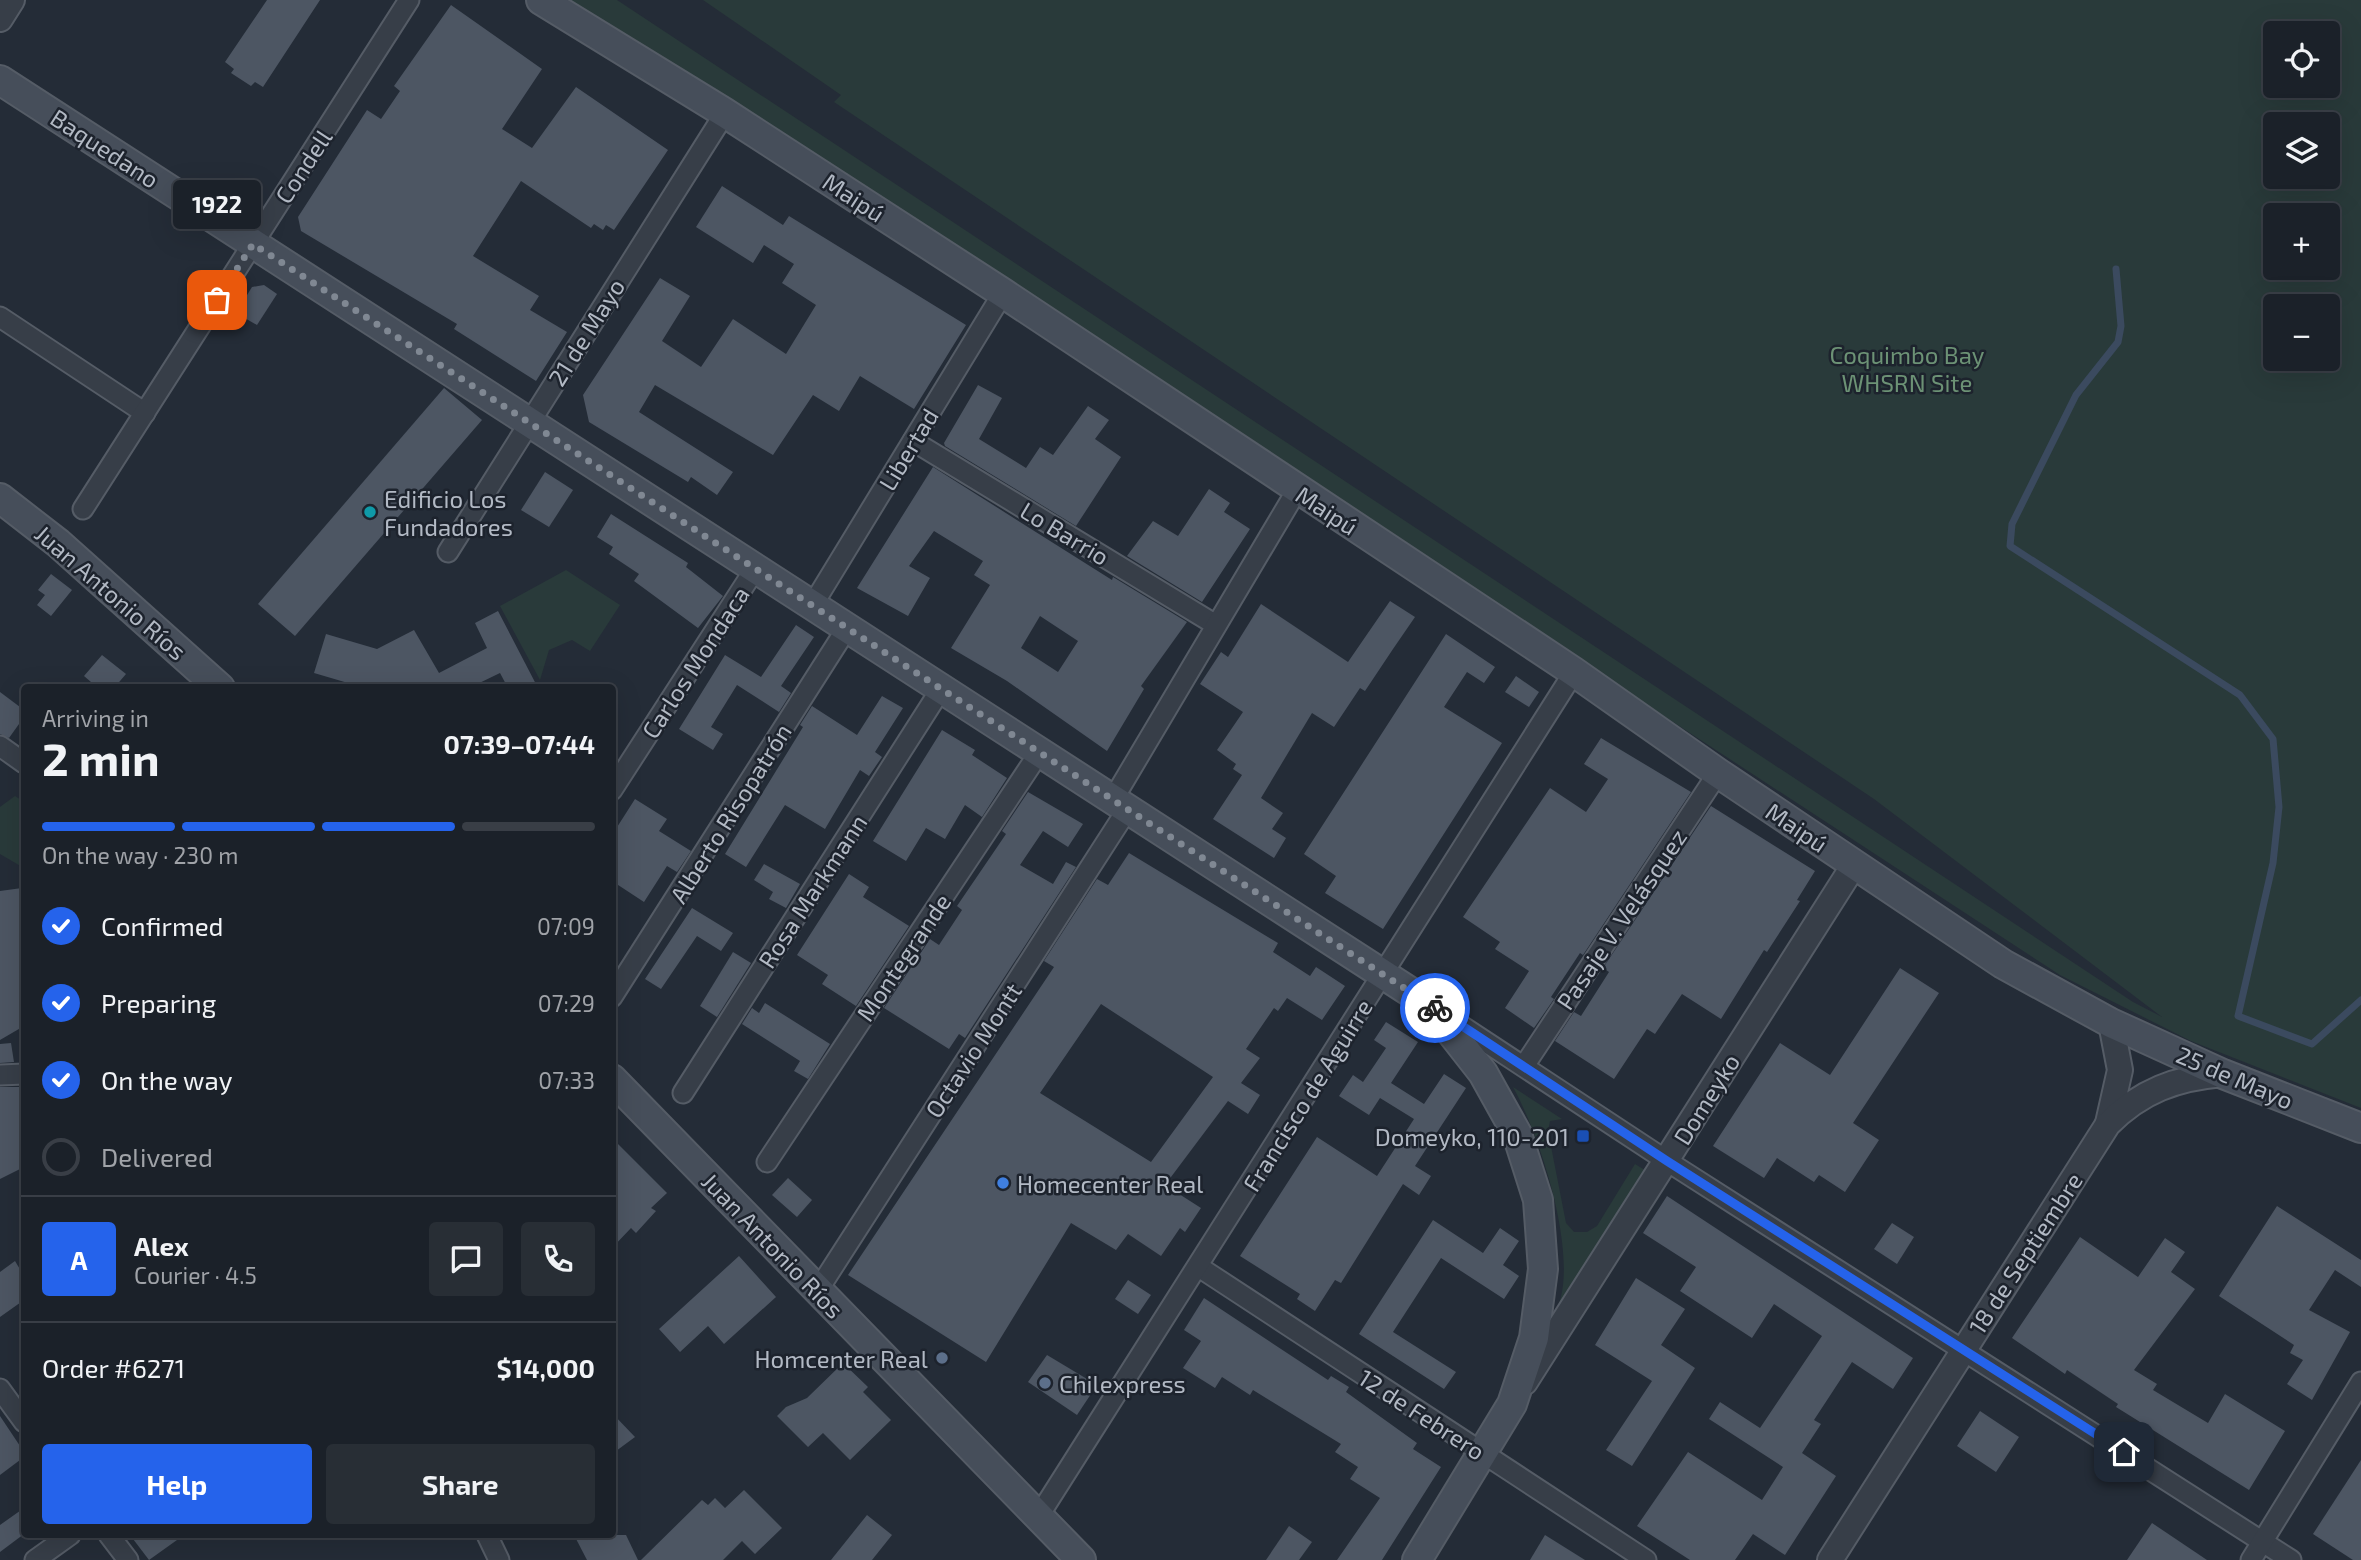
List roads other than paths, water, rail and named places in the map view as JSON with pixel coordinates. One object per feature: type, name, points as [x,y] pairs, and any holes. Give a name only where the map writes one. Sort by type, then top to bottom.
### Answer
[{"type":"main road","name":"Maipú","points":[[541,0],[725,113],[1003,293],[1574,672],[1718,773],[2003,964],[2111,1023]]},
{"type":"main road","name":"Baquedano","points":[[0,80],[1429,1004]]},
{"type":"main road","name":"Juan Antonio Ríos","points":[[0,498],[58,543],[216,684]]},
{"type":"main road","name":"Domeyko","points":[[1417,1560],[1511,1404],[1525,1371],[1541,1304],[1542,1235],[1538,1200],[1517,1134],[1483,1073],[1429,1004]]},
{"type":"main road","name":"25 de Mayo","points":[[2111,1023],[2223,1074],[2361,1128]]},
{"type":"main road","name":"Juan Antonio Ríos","points":[[616,1083],[1081,1560]]},
{"type":"street","points":[[0,19],[12,0]]},
{"type":"street","name":"Condell","points":[[83,509],[409,0]]},
{"type":"street","name":"21 de Mayo","points":[[449,552],[725,113]]},
{"type":"street","name":"Libertad","points":[[812,606],[1003,293]]},
{"type":"street","points":[[0,317],[145,412]]},
{"type":"street","name":"Lo Barrio","points":[[913,441],[1216,625]]},
{"type":"street","points":[[1120,805],[1216,625],[1297,490]]},
{"type":"street","name":"Carlos Mondaca","points":[[616,784],[755,569]]},
{"type":"street","name":"Alberto Risopatrón","points":[[616,991],[847,628]]},
{"type":"street","name":"Francisco de Aguirre","points":[[1038,1517],[1574,672]]},
{"type":"street","name":"Rosa Markmann","points":[[682,1093],[941,689]]},
{"type":"street","points":[[0,746],[21,761]]},
{"type":"street","name":"Montegrande","points":[[767,1162],[1039,752]]},
{"type":"street","name":"Pasaje V. Velásquez","points":[[1524,1066],[1718,773]]},
{"type":"street","name":"Octavio Montt","points":[[818,1290],[1120,805]]},
{"type":"street","name":"Domeyko","points":[[1511,1404],[1854,865]]},
{"type":"street","name":"Baquedano","points":[[1429,1004],[1667,1161],[2291,1560]]},
{"type":"street","name":"18 de Septiembre","points":[[2108,1124],[2120,1070],[2111,1023]]},
{"type":"street","points":[[0,1075],[21,1074]]},
{"type":"street","name":"18 de Septiembre","points":[[1829,1560],[2108,1124],[2129,1103],[2157,1087],[2223,1074]]},
{"type":"street","name":"12 de Febrero","points":[[1199,1267],[1646,1560]]},
{"type":"street","points":[[2251,1560],[2361,1382]]},
{"type":"street","points":[[0,1389],[21,1418]]},
{"type":"street","points":[[35,1560],[66,1538]]},
{"type":"street","points":[[111,1538],[128,1560]]},
{"type":"street","points":[[488,1538],[499,1560]]},
{"type":"waterway","points":[[2116,269],[2121,326],[2118,342],[2076,395],[2012,524],[2010,546],[2240,695],[2273,739],[2279,807],[2273,863],[2238,1016],[2312,1044],[2361,1000]]},
{"type":"place","name":"1922","points":[[217,300]]},
{"type":"place","name":"Edificio Los Fundadores","points":[[370,512]]},
{"type":"place","name":"Domeyko, 110-201","points":[[1583,1136]]},
{"type":"place","name":"Homecenter Real","points":[[1003,1183]]},
{"type":"place","name":"Homcenter Real","points":[[942,1358]]},
{"type":"place","name":"Chilexpress","points":[[1045,1383]]},
{"type":"park label","name":"Coquimbo Bay WHSRN Site","points":[[1907,368]]}]
